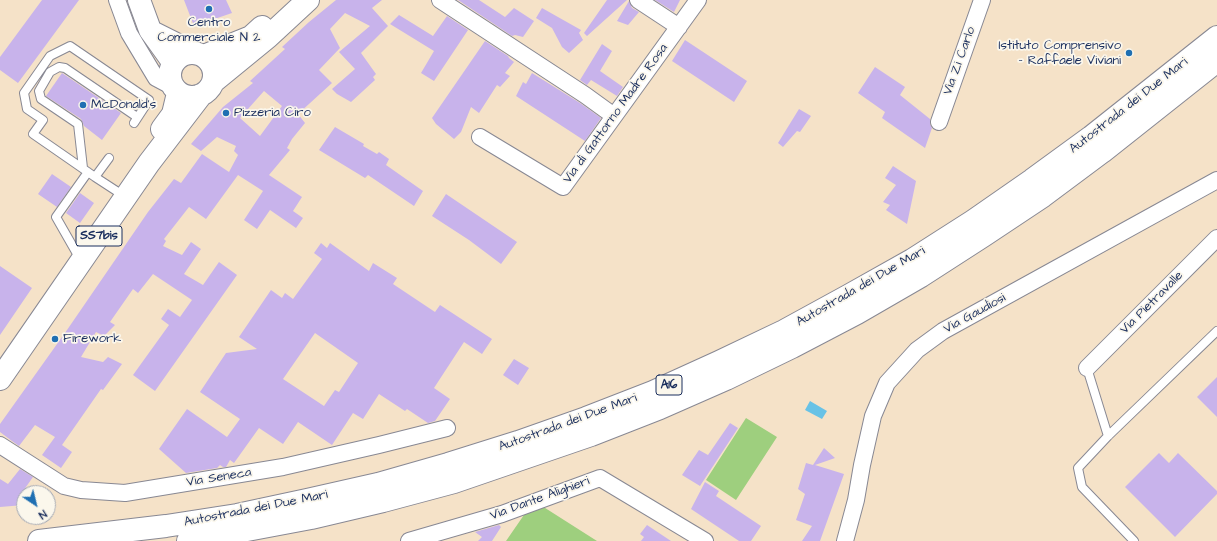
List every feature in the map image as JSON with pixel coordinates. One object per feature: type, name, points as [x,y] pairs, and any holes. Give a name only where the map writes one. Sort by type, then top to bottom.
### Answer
[{"type":"main road","points":[[139,0],[150,30],[174,77],[190,97],[196,97],[207,88],[214,74],[210,61],[150,30]]},
{"type":"main road","points":[[174,77],[178,57],[185,53],[198,54],[251,36],[291,0]]},
{"type":"main road","name":"SS7bis","points":[[0,379],[150,163],[207,88],[268,37],[308,0]]},
{"type":"main road","name":"Autostrada dei Due Mari","points":[[40,541],[166,526],[237,515],[378,484],[518,442],[653,392],[719,362],[823,310],[912,260],[973,221],[1091,137],[1217,37]]},
{"type":"main road","name":"Autostrada dei Due Mari","points":[[188,541],[311,518],[454,482],[591,435],[660,408],[726,379],[792,347],[857,312],[921,276],[983,236],[1043,196],[1102,152],[1217,61]]},
{"type":"main road","name":"SS7bis","points":[[0,361],[173,114],[174,77]]},
{"type":"street","points":[[117,0],[129,33],[141,53],[174,77]]},
{"type":"street","points":[[440,0],[614,116]]},
{"type":"street","points":[[638,0],[679,27]]},
{"type":"street","name":"Via di Gattorno Madre Rosa","points":[[480,137],[563,187],[698,0]]},
{"type":"street","name":"Via Zi Carlo","points":[[939,122],[982,0]]},
{"type":"street","name":"Via Gaudiosi","points":[[845,541],[856,500],[873,416],[887,383],[917,350],[943,331],[1217,180]]},
{"type":"street","name":"Via Pietravalle","points":[[1087,368],[1217,238]]},
{"type":"street","name":"Via Seneca","points":[[0,445],[64,486],[81,490],[125,493],[283,468],[447,428]]},
{"type":"street","name":"Via Dante Alighieri","points":[[409,541],[502,514],[600,478],[705,541]]},
{"type":"lane","points":[[89,172],[78,124],[41,98],[39,91],[50,72],[59,67],[65,68],[135,120],[149,100],[70,46],[50,56],[24,93],[27,109],[43,120],[33,134],[118,192]]},
{"type":"lane","points":[[76,252],[56,217],[89,172],[109,158]]},
{"type":"lane","points":[[1134,541],[1082,487],[1078,468],[1108,436],[1217,331]]},
{"type":"lane","points":[[1087,368],[1108,436]]},
{"type":"green space","points":[[746,418],[777,437],[736,500],[706,480]]},
{"type":"green space","points":[[542,506],[597,541],[506,541],[526,512]]},
{"type":"water","points":[[810,401],[827,411],[822,419],[805,410]]},
{"type":"building","points":[[42,0],[79,0],[18,83],[0,70],[0,57]]},
{"type":"building","name":"Centro Commerciale N 2","points":[[184,0],[226,0],[232,13],[194,26]]},
{"type":"building","points":[[336,0],[382,0],[372,8],[388,26],[361,53],[376,74],[373,77],[375,80],[351,102],[337,94],[332,89],[355,69],[339,52],[370,26],[345,13],[330,29],[340,48],[319,70],[332,83],[298,114],[305,123],[292,139],[287,148],[290,150],[269,175],[302,197],[293,211],[303,218],[296,228],[270,210],[257,229],[244,220],[263,191],[238,175],[206,219],[189,207],[164,239],[166,241],[163,246],[182,255],[191,242],[201,249],[184,274],[203,285],[219,262],[237,275],[155,391],[133,375],[169,325],[161,319],[168,309],[180,317],[192,300],[153,274],[138,293],[133,289],[110,322],[115,325],[104,336],[96,332],[81,357],[103,362],[108,357],[122,364],[103,390],[101,389],[62,445],[72,452],[61,468],[42,455],[55,437],[35,425],[19,446],[0,432],[0,424],[148,212],[174,179],[181,183],[202,154],[229,172],[238,155],[234,151],[236,146],[217,137],[201,151],[191,144],[223,107],[253,83],[250,81],[285,49],[282,47]],"holes":[[[264,91],[282,106],[260,136],[240,118]]]},
{"type":"building","points":[[458,0],[479,0],[505,17],[514,8],[534,21],[523,37],[515,35],[512,36]]},
{"type":"building","points":[[607,0],[627,0],[587,36],[584,33]]},
{"type":"building","points":[[655,0],[680,0],[674,12]]},
{"type":"building","points":[[629,1],[632,8],[639,12],[628,25],[617,21]]},
{"type":"building","points":[[542,8],[581,30],[579,33],[583,40],[569,53],[562,47],[552,28],[536,18]]},
{"type":"building","points":[[399,15],[433,36],[447,16],[468,30],[434,81],[421,73],[434,51],[390,24]]},
{"type":"building","points":[[685,40],[747,81],[734,102],[672,61]]},
{"type":"building","points":[[485,41],[508,56],[514,62],[505,73],[510,76],[500,87],[497,85],[479,113],[471,107],[461,132],[454,139],[436,124],[432,118]]},
{"type":"building","points":[[602,44],[612,51],[600,71],[623,87],[617,96],[591,80],[587,85],[580,80]]},
{"type":"building","points":[[875,67],[905,87],[900,95],[930,119],[932,128],[925,148],[882,118],[885,112],[858,93]]},
{"type":"building","name":"McDonald's","points":[[62,73],[121,113],[102,140],[84,126],[81,119],[46,96]]},
{"type":"building","points":[[532,73],[601,118],[585,141],[516,96],[523,82],[526,84]]},
{"type":"building","points":[[799,109],[811,116],[800,132],[797,131],[783,147],[778,143]]},
{"type":"building","points":[[335,127],[364,144],[363,146],[377,154],[379,152],[389,159],[386,165],[423,191],[414,206],[368,175],[365,178],[319,150]]},
{"type":"building","points":[[893,166],[916,181],[907,224],[886,210],[890,205],[883,202],[896,185],[885,178]]},
{"type":"building","points":[[52,174],[71,187],[57,207],[38,194]]},
{"type":"building","points":[[80,193],[94,203],[80,223],[66,213]]},
{"type":"building","points":[[446,194],[517,242],[501,264],[469,240],[432,216]]},
{"type":"building","points":[[321,243],[327,248],[330,243],[369,271],[373,263],[397,278],[393,284],[435,312],[440,305],[492,339],[482,354],[464,342],[434,388],[450,399],[435,421],[428,423],[407,409],[405,411],[379,394],[363,419],[353,413],[332,445],[298,422],[283,444],[259,428],[234,463],[230,460],[226,467],[220,465],[217,468],[186,473],[159,449],[187,409],[227,437],[240,419],[200,392],[226,353],[257,349],[239,337],[271,290],[282,298],[285,293],[293,299],[322,259],[314,253]],"holes":[[[315,333],[358,363],[339,392],[335,390],[324,406],[283,379]]]},
{"type":"building","points":[[0,266],[32,288],[0,335]]},
{"type":"building","points":[[514,359],[529,368],[518,385],[503,375]]},
{"type":"building","points":[[1217,377],[1217,417],[1197,397]]},
{"type":"building","points":[[730,423],[738,428],[700,486],[682,475],[699,450],[708,455]]},
{"type":"building","points":[[824,448],[835,458],[815,465],[844,474],[820,541],[802,541],[812,526],[796,520],[805,494],[798,489],[806,463],[813,465]]},
{"type":"building","points":[[1159,453],[1169,463],[1178,453],[1217,491],[1217,494],[1175,537],[1125,487]]},
{"type":"building","points":[[20,469],[33,477],[27,485],[16,485],[16,506],[0,507],[0,479],[8,484]]},
{"type":"building","points":[[705,482],[719,491],[716,496],[761,526],[751,541],[739,541],[691,509]]},
{"type":"building","points":[[499,525],[501,527],[492,541],[478,541],[482,537],[475,532]]},
{"type":"building","points":[[647,525],[671,541],[641,541],[644,537],[640,534]]},
{"type":"place","name":"Centro Commerciale N 2","points":[[209,9]]},
{"type":"place","name":"Istituto Comprensivo - Raffaele Viviani","points":[[1129,53]]},
{"type":"place","name":"McDonald's","points":[[83,105]]},
{"type":"place","name":"Pizzeria Ciro","points":[[226,113]]},
{"type":"place","name":"Firework","points":[[55,339]]}]
